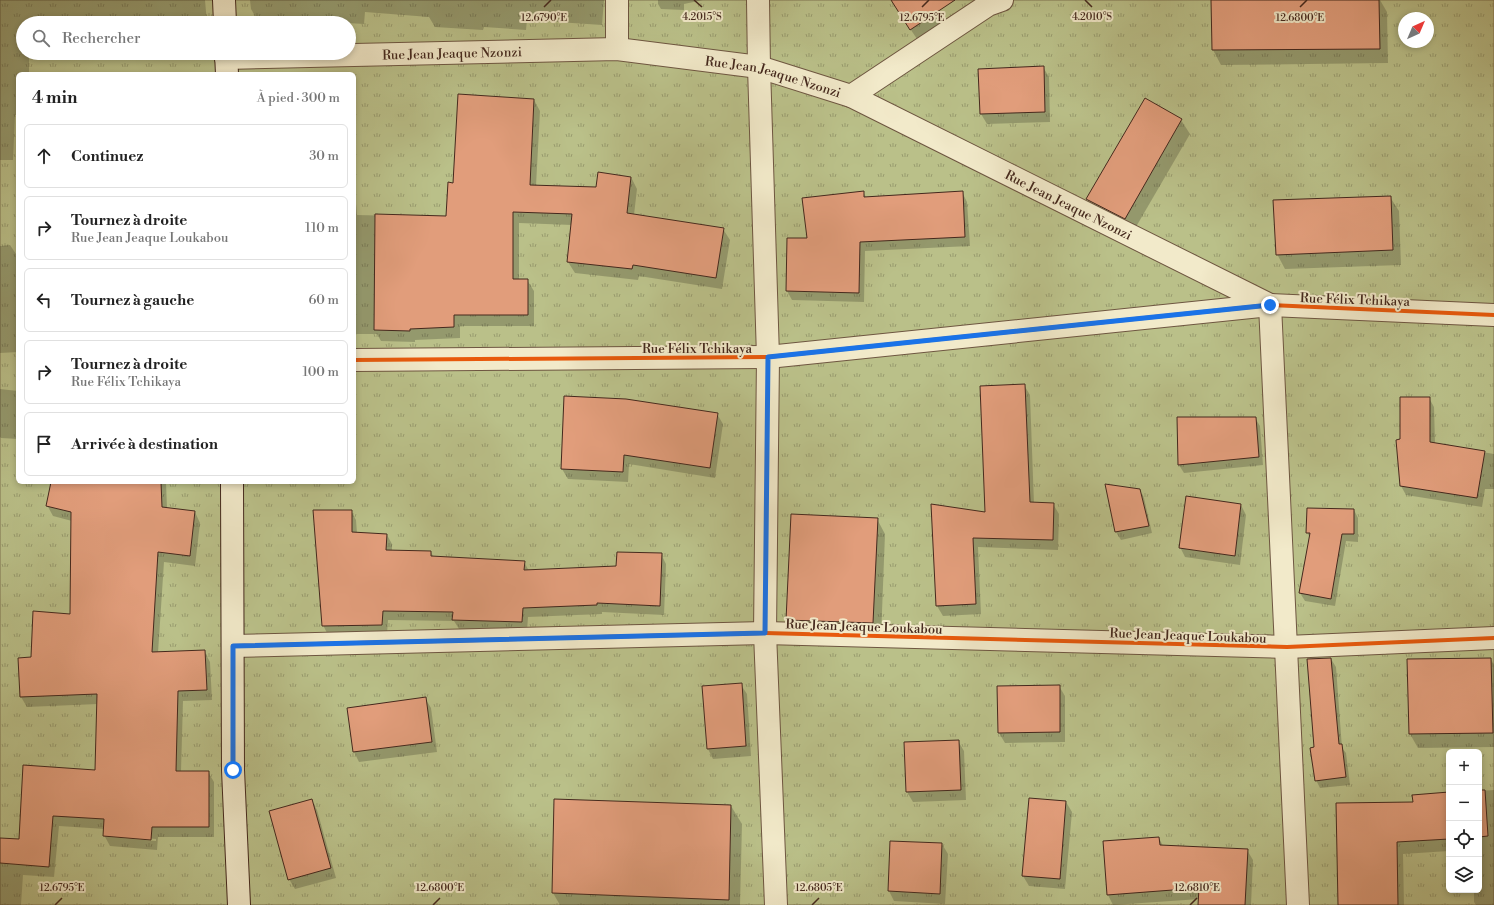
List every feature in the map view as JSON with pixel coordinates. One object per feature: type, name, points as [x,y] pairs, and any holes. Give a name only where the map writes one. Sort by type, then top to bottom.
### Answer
[{"type":"street","points":[[224,0],[225,16]]},
{"type":"street","points":[[616,49],[617,0]]},
{"type":"street","points":[[758,0],[768,357],[765,633],[776,905]]},
{"type":"street","points":[[851,96],[988,6],[1002,0]]},
{"type":"street","name":"Rue Jean Jeaque Nzonzi","points":[[356,58],[616,49],[759,67],[851,96],[1270,305]]},
{"type":"street","name":"Rue Jean Jeaque Nzonzi","points":[[226,62],[286,60]]},
{"type":"street","points":[[1270,305],[1298,905]]},
{"type":"street","name":"Rue Félix Tchikaya","points":[[356,360],[768,357],[1270,305],[1494,315]]},
{"type":"street","points":[[232,484],[233,770],[239,905]]},
{"type":"street","name":"Rue Jean Jeaque Loukabou","points":[[233,646],[765,633],[1287,647],[1494,638]]},
{"type":"green space","points":[[0,0],[1494,0],[1494,905],[0,905]]},
{"type":"building","points":[[891,0],[955,0],[910,30]]},
{"type":"building","points":[[1211,0],[1379,0],[1380,49],[1212,50]]},
{"type":"building","points":[[1044,66],[1045,112],[980,114],[978,69]]},
{"type":"building","points":[[458,94],[534,99],[530,185],[596,187],[598,172],[631,177],[627,213],[724,228],[716,278],[633,265],[632,269],[567,262],[572,214],[513,212],[513,279],[528,279],[528,315],[454,315],[454,327],[410,329],[410,331],[374,330],[375,214],[446,216],[448,182],[453,183]]},
{"type":"building","points":[[1145,98],[1182,119],[1125,219],[1086,199]]},
{"type":"building","points":[[864,191],[864,197],[963,191],[965,237],[860,242],[859,293],[786,291],[787,238],[807,238],[802,198]]},
{"type":"building","points":[[1391,196],[1393,250],[1276,255],[1273,200]]},
{"type":"building","points":[[1025,384],[1030,502],[1054,503],[1053,540],[973,538],[976,604],[936,606],[931,504],[985,512],[980,386]]},
{"type":"building","points":[[564,396],[626,399],[718,413],[710,468],[624,455],[623,472],[561,469]]},
{"type":"building","points":[[1400,397],[1430,397],[1430,442],[1485,451],[1477,498],[1400,486],[1396,440],[1400,439]]},
{"type":"building","points":[[1177,417],[1256,417],[1259,457],[1178,465]]},
{"type":"building","points":[[51,484],[161,484],[162,507],[195,511],[190,556],[158,552],[152,652],[205,650],[207,690],[178,691],[176,771],[209,771],[209,827],[152,827],[151,840],[103,836],[104,819],[53,816],[49,867],[0,863],[0,838],[19,839],[23,765],[95,770],[97,694],[20,697],[18,658],[31,657],[33,611],[70,614],[71,512],[46,506]]},
{"type":"building","points":[[1105,484],[1140,489],[1149,526],[1115,532]]},
{"type":"building","points":[[1186,496],[1241,504],[1235,556],[1179,548]]},
{"type":"building","points":[[1307,508],[1354,509],[1354,534],[1342,534],[1331,599],[1299,593],[1310,533],[1306,533]]},
{"type":"building","points":[[313,510],[352,510],[352,532],[387,534],[386,550],[431,551],[431,556],[525,561],[524,570],[616,566],[617,552],[662,553],[660,606],[597,603],[597,605],[523,608],[522,622],[452,620],[453,612],[383,611],[382,625],[322,626]]},
{"type":"building","points":[[791,514],[878,518],[873,623],[786,620]]},
{"type":"building","points":[[1331,658],[1339,744],[1342,744],[1346,777],[1315,781],[1310,748],[1314,747],[1307,659]]},
{"type":"building","points":[[1491,658],[1493,733],[1409,734],[1407,659]]},
{"type":"building","points":[[742,683],[746,746],[707,749],[702,686]]},
{"type":"building","points":[[1060,685],[1060,732],[998,733],[997,686]]},
{"type":"building","points":[[426,697],[432,742],[353,752],[347,708]]},
{"type":"building","points":[[959,740],[961,790],[906,792],[904,742]]},
{"type":"building","points":[[1482,790],[1485,790],[1488,836],[1482,837]]},
{"type":"building","points":[[1446,792],[1446,839],[1397,842],[1398,905],[1338,905],[1336,803],[1413,802],[1412,795]]},
{"type":"building","points":[[1029,798],[1066,801],[1060,879],[1022,876]]},
{"type":"building","points":[[312,799],[331,868],[288,880],[269,811]]},
{"type":"building","points":[[554,799],[731,805],[729,900],[552,893]]},
{"type":"building","points":[[1159,837],[1160,845],[1248,849],[1245,905],[1198,905],[1199,888],[1107,895],[1103,841]]},
{"type":"building","points":[[890,841],[942,843],[940,894],[888,891]]},
{"type":"cycle path","points":[[356,360],[768,357],[1270,305],[1494,315]]},
{"type":"cycle path","points":[[233,646],[765,633],[1287,647],[1494,638]]},
{"type":"route","points":[[233,770],[233,646],[765,633],[768,357],[1270,305]]}]
